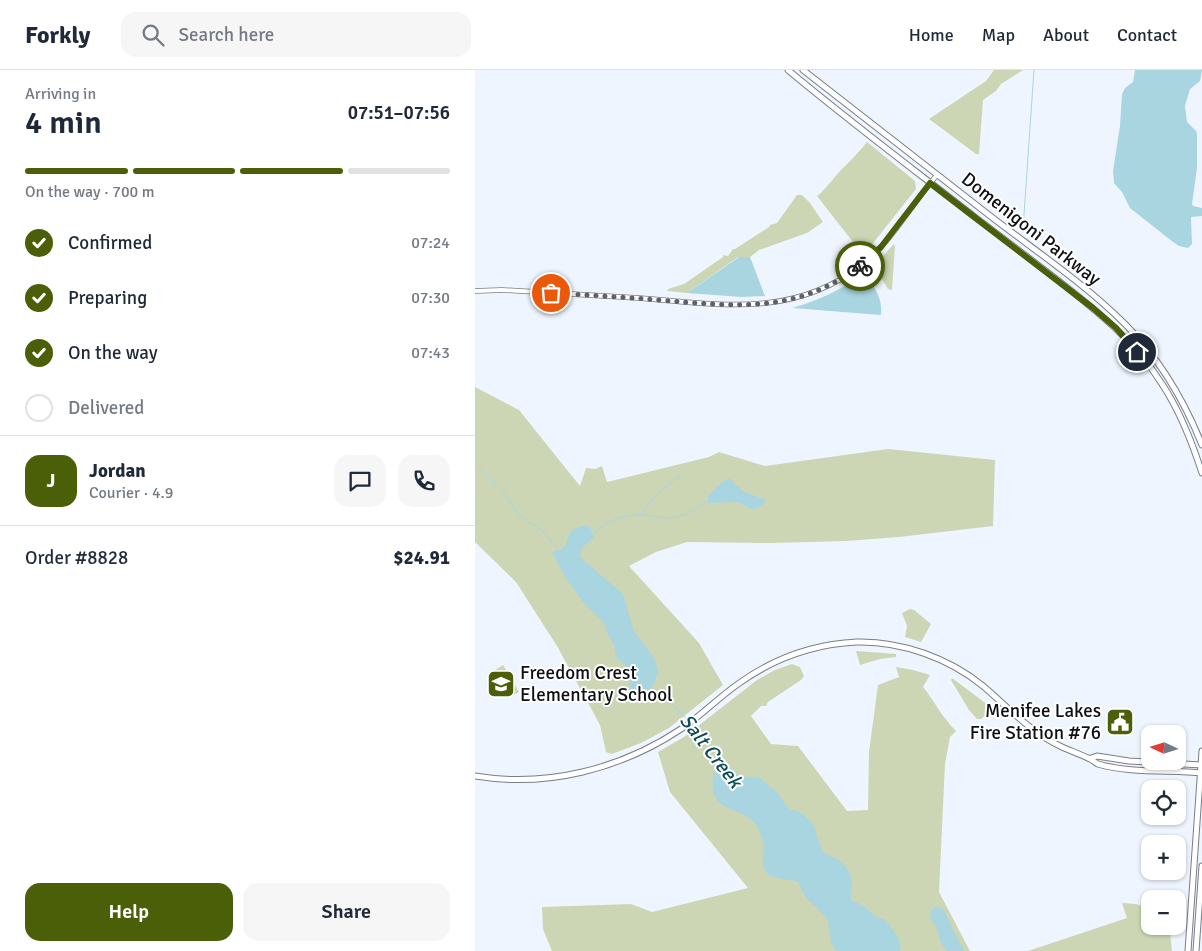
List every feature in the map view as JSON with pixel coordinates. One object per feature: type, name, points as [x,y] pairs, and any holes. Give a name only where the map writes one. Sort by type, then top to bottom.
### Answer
[{"type":"main road","name":"Domenigoni Parkway","points":[[788,70],[930,183],[1068,288],[1116,328],[1148,364],[1162,384],[1187,433],[1202,474]]},
{"type":"main road","name":"Domenigoni Parkway","points":[[803,70],[1074,281],[1125,324],[1170,380],[1193,422],[1202,445]]},
{"type":"main road","points":[[475,776],[525,779],[578,773],[603,767],[633,756],[671,736],[761,669],[799,652],[841,643],[884,644],[929,655],[960,670],[981,685],[1037,733],[1060,746],[1091,758],[1096,763],[1121,768],[1201,773]]},
{"type":"main road","points":[[1188,951],[1202,751]]},
{"type":"main road","points":[[1091,758],[1097,756],[1129,761],[1201,765]]},
{"type":"main road","points":[[1196,951],[1202,866]]},
{"type":"street","points":[[475,291],[502,290],[724,304],[766,304],[792,300],[827,286],[863,264],[881,247],[937,175]]},
{"type":"green space","points":[[994,70],[1023,70],[1001,84],[996,91],[983,100],[979,154],[976,154],[929,119],[986,81]]},
{"type":"green space","points":[[867,142],[915,181],[916,189],[866,252],[860,251],[817,196]]},
{"type":"green space","points":[[797,195],[802,195],[810,203],[823,222],[807,233],[759,250],[750,257],[738,257],[687,293],[667,291],[684,284],[723,257],[723,255],[728,256],[733,249],[770,225],[777,223]]},
{"type":"green space","points":[[894,244],[892,290],[888,289],[874,266]]},
{"type":"green space","points":[[475,387],[519,410],[580,486],[586,468],[595,469],[602,466],[607,482],[709,457],[719,452],[765,466],[888,449],[995,460],[993,526],[846,541],[772,543],[687,542],[656,552],[629,566],[699,643],[723,685],[669,728],[641,743],[612,754],[606,752],[600,725],[557,646],[516,582],[475,542]]},
{"type":"green space","points":[[910,609],[914,610],[931,624],[921,642],[905,637],[907,626],[902,613]]},
{"type":"green space","points":[[856,651],[896,654],[896,657],[880,659],[860,665]]},
{"type":"green space","points":[[792,664],[800,667],[804,676],[801,680],[768,702],[766,706],[761,706],[751,716],[771,744],[798,746],[847,811],[868,810],[869,752],[878,685],[899,677],[896,667],[930,675],[923,687],[956,731],[950,737],[945,764],[939,892],[970,951],[552,951],[543,929],[542,907],[631,904],[652,912],[748,888],[670,792],[658,752],[684,737],[757,680],[775,670]]},
{"type":"green space","points":[[503,665],[519,692],[510,697],[495,670]]},
{"type":"green space","points":[[952,678],[988,705],[988,713],[981,719],[977,719],[969,710],[951,680]]},
{"type":"green space","points":[[1122,903],[1141,906],[1141,935],[1170,935],[1172,951],[1028,951],[1127,918]]},
{"type":"water","points":[[1135,70],[1202,70],[1200,81],[1190,89],[1185,106],[1187,122],[1197,134],[1197,168],[1192,204],[1202,208],[1202,216],[1191,217],[1192,244],[1188,248],[1173,242],[1130,208],[1122,192],[1114,183],[1113,171],[1120,126],[1122,94],[1125,88],[1133,82]]},
{"type":"water","points":[[739,257],[750,257],[765,296],[742,297],[687,293]]},
{"type":"water","points":[[860,276],[866,276],[875,289],[880,299],[881,315],[792,308],[827,295]]},
{"type":"water","points":[[729,478],[744,492],[765,499],[766,502],[756,509],[751,509],[736,502],[708,502],[708,496]]},
{"type":"water","points":[[585,525],[590,527],[594,537],[581,549],[580,557],[623,594],[634,631],[655,659],[658,671],[655,682],[649,691],[641,697],[634,698],[630,692],[629,678],[625,665],[616,657],[614,645],[607,633],[605,624],[583,602],[565,577],[552,552],[563,548],[570,533]]},
{"type":"water","points":[[719,766],[729,766],[739,776],[760,778],[777,792],[788,808],[803,814],[813,824],[823,852],[838,860],[847,868],[852,884],[851,900],[864,906],[876,917],[886,920],[899,939],[901,951],[837,951],[831,944],[828,919],[805,897],[798,882],[775,877],[766,872],[763,863],[762,838],[752,820],[724,806],[713,793],[713,774]]},
{"type":"water","points":[[937,906],[944,910],[965,951],[947,951],[940,942],[938,931],[930,918],[931,910]]},
{"type":"waterway","points":[[1023,229],[1034,70]]},
{"type":"waterway","name":"Salt Creek","points":[[475,464],[503,490],[517,514],[543,531],[560,552]]},
{"type":"waterway","points":[[641,515],[659,493],[681,475]]},
{"type":"waterway","points":[[594,533],[610,521],[623,517],[637,515],[665,518],[678,517],[709,501]]},
{"type":"waterway","name":"Salt Creek","points":[[649,689],[675,707],[689,721]]},
{"type":"waterway","name":"Salt Creek","points":[[691,724],[715,751],[722,767]]},
{"type":"way so far","points":[[551,293],[724,304],[766,304],[792,300],[810,294],[843,278],[860,266]]},
{"type":"place","name":"Freedom Crest Elementary School","points":[[501,684]]},
{"type":"place","name":"Menifee Lakes Fire Station #76","points":[[1120,722]]},
{"type":"route","points":[[860,266],[881,247],[930,183],[1093,308],[1116,328],[1137,352]]}]
